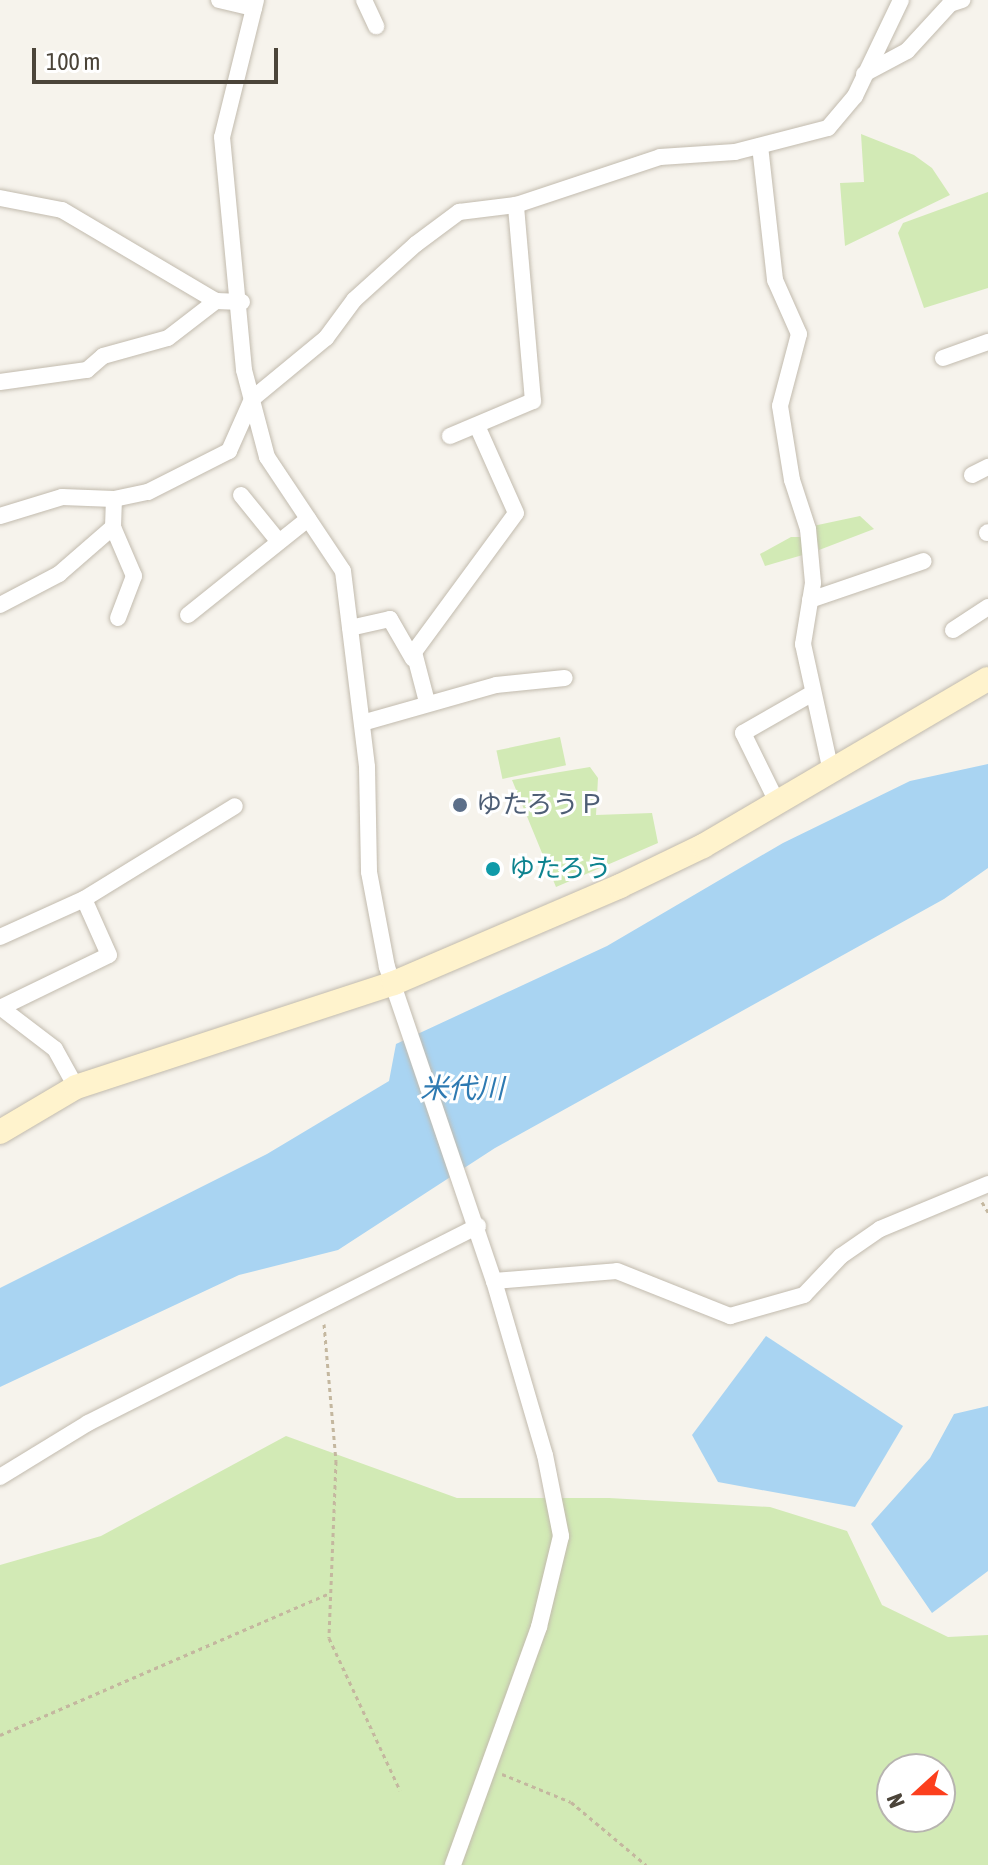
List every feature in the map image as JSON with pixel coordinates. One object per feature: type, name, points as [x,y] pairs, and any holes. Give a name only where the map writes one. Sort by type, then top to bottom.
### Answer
[{"type":"street","points":[[219,0],[255,4],[222,137],[242,302],[244,370],[267,457],[343,571],[362,723],[369,872],[397,993],[476,1220],[545,1455],[561,1536],[539,1627],[453,1865]]},
{"type":"street","points":[[364,0],[376,26]]},
{"type":"street","points":[[0,516],[62,497],[114,499],[148,492],[229,451],[252,399],[326,338],[354,300],[416,244],[459,212],[516,205],[660,157],[760,146],[828,128],[842,117],[901,0]]},
{"type":"street","points":[[864,74],[907,51],[950,4],[962,0]]},
{"type":"street","points":[[760,146],[775,280],[799,334],[780,406],[792,480],[808,529],[810,600],[803,644],[811,694],[831,771]]},
{"type":"street","points":[[0,198],[62,210],[216,301],[242,302]]},
{"type":"street","points":[[450,436],[478,428],[533,401],[516,205]]},
{"type":"street","points":[[0,382],[87,370],[103,356],[168,338],[216,301]]},
{"type":"street","points":[[943,358],[988,342]]},
{"type":"street","points":[[413,659],[516,513],[478,428]]},
{"type":"street","points":[[972,475],[988,467]]},
{"type":"street","points":[[241,495],[279,542]]},
{"type":"street","points":[[114,499],[113,527],[134,576],[118,618]]},
{"type":"street","points":[[188,615],[308,519]]},
{"type":"street","points":[[0,605],[59,574],[113,527]]},
{"type":"street","points":[[810,600],[924,561]]},
{"type":"street","points":[[953,630],[988,607]]},
{"type":"street","points":[[350,628],[390,619],[413,659],[427,702]]},
{"type":"street","points":[[362,723],[427,702],[496,685],[565,678]]},
{"type":"street","points":[[0,1132],[76,1087],[397,993],[620,886],[777,802],[988,679]]},
{"type":"street","points":[[777,802],[743,733],[811,694]]},
{"type":"street","points":[[0,937],[84,899],[235,806]]},
{"type":"street","points":[[76,1087],[55,1049],[0,1008],[109,955],[84,899]]},
{"type":"street","points":[[494,1281],[617,1271],[730,1316],[804,1295],[841,1256],[880,1229],[988,1184]]},
{"type":"street","points":[[0,1477],[88,1423],[320,1307],[476,1220]]},
{"type":"path","points":[[320,1307],[336,1461],[328,1594],[329,1638],[400,1790]]},
{"type":"path","points":[[0,1735],[328,1594]]},
{"type":"path","points":[[489,1768],[571,1802],[646,1865]]},
{"type":"green space","points":[[861,134],[914,155],[932,168],[950,195],[845,246],[840,183],[864,182]]},
{"type":"green space","points":[[988,192],[988,288],[924,308],[898,233],[903,223]]},
{"type":"green space","points":[[860,516],[874,529],[819,550],[813,526]]},
{"type":"green space","points":[[791,537],[801,537],[806,554],[765,566],[760,554]]},
{"type":"green space","points":[[560,737],[566,765],[502,779],[496,751]]},
{"type":"green space","points":[[590,767],[598,778],[596,815],[652,813],[658,843],[556,887],[512,780]]},
{"type":"green space","points":[[286,1436],[457,1498],[609,1498],[770,1507],[847,1531],[882,1605],[948,1637],[988,1635],[988,1865],[0,1865],[0,1565],[101,1536]]},
{"type":"water","name":"米代川","points":[[988,764],[988,868],[944,899],[495,1148],[338,1250],[239,1275],[0,1387],[0,1288],[267,1154],[389,1081],[396,1044],[607,946],[783,843],[910,781]]},
{"type":"water","points":[[766,1336],[903,1426],[855,1507],[718,1482],[692,1435]]},
{"type":"water","points":[[988,1406],[988,1571],[932,1613],[871,1524],[930,1458],[954,1414]]},
{"type":"place","name":"ゆたろうＰ","points":[[460,805]]},
{"type":"place","name":"ゆたろう","points":[[493,869]]}]
